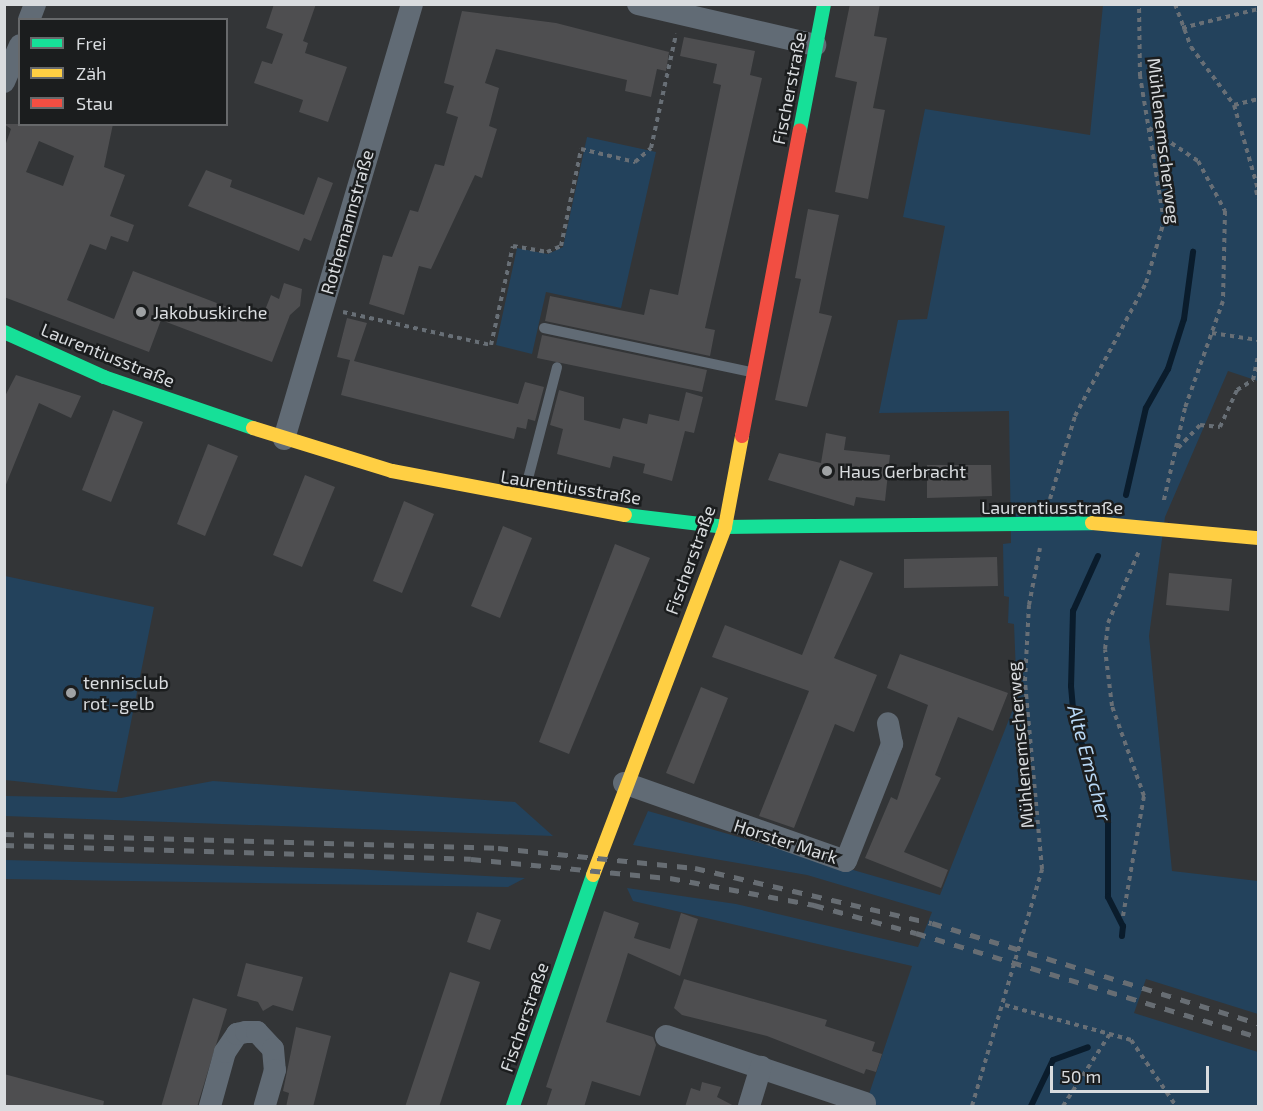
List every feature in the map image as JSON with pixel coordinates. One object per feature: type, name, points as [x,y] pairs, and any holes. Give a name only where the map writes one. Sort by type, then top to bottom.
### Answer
[{"type":"street","name":"Rothemannstraße","points":[[284,439],[412,4]]},
{"type":"street","points":[[638,4],[815,45]]},
{"type":"street","name":"Fischerstraße","points":[[513,1107],[624,783],[725,527],[824,4]]},
{"type":"street","points":[[4,82],[18,50]]},
{"type":"street","name":"Laurentiusstraße","points":[[4,332],[104,377],[284,439],[392,471],[523,499],[725,527],[1044,523],[1157,528],[1258,538]]},
{"type":"street","name":"Horster Mark","points":[[624,783],[846,861],[892,744],[888,723]]},
{"type":"street","points":[[210,1107],[225,1052],[237,1035],[257,1032],[273,1049],[275,1070],[265,1107]]},
{"type":"street","points":[[666,1036],[865,1103]]},
{"type":"street","points":[[749,1107],[761,1067]]},
{"type":"lane","points":[[544,328],[754,372]]},
{"type":"lane","points":[[523,499],[557,367]]},
{"type":"path","name":"Mühlenemscherweg","points":[[972,1107],[1005,1005],[1042,869],[1025,641],[1044,523],[1075,416],[1159,252],[1164,221],[1140,76],[1139,4]]},
{"type":"path","points":[[1175,4],[1182,28],[1234,105],[1258,199]]},
{"type":"path","points":[[1182,28],[1258,9]]},
{"type":"path","points":[[322,307],[491,345],[513,246],[547,252],[561,246],[581,149],[635,162],[651,148],[671,10]]},
{"type":"path","points":[[1234,105],[1258,99]]},
{"type":"path","points":[[1149,128],[1198,161],[1225,211],[1227,268]]},
{"type":"path","points":[[1212,333],[1258,340]]},
{"type":"path","points":[[1176,450],[1200,425],[1220,427],[1238,390],[1253,380],[1258,357]]},
{"type":"path","points":[[1123,916],[1144,796]]},
{"type":"path","points":[[1005,1005],[1131,1040],[1176,1107]]},
{"type":"path","points":[[1063,1106],[1110,1034]]},
{"type":"shaded area","points":[[1103,5],[1258,5],[1258,381],[1228,371],[1165,517],[1149,636],[1172,871],[1258,881],[1258,1014],[1146,979],[1134,1013],[1258,1052],[1258,1106],[865,1106],[912,966],[633,901],[627,888],[736,904],[918,947],[932,912],[807,875],[633,845],[648,811],[940,895],[1017,699],[1014,624],[1008,623],[1009,597],[1004,596],[1003,544],[1011,543],[1009,411],[879,413],[898,320],[927,319],[945,226],[903,217],[925,109],[1090,135]]},
{"type":"shaded area","points":[[587,137],[656,152],[621,308],[546,292],[532,354],[496,345],[517,248],[548,254],[563,247]]},
{"type":"shaded area","name":"tennisclub rot -gelb","points":[[5,576],[154,607],[117,792],[5,780]]},
{"type":"shaded area","points":[[213,781],[515,802],[553,836],[5,816],[5,796],[121,798]]},
{"type":"shaded area","points":[[5,860],[352,869],[525,878],[508,887],[5,879]]},
{"type":"building","points":[[274,4],[316,4],[303,41],[308,43],[305,53],[347,67],[328,122],[299,112],[303,100],[254,83],[262,61],[272,64],[283,34],[266,28]]},
{"type":"building","points":[[850,4],[880,4],[874,36],[887,38],[873,108],[885,110],[868,199],[835,192],[857,82],[835,77]]},
{"type":"building","points":[[462,11],[556,23],[669,52],[666,71],[657,69],[651,97],[625,91],[627,80],[496,49],[485,83],[499,88],[489,126],[497,129],[482,178],[475,175],[431,269],[419,266],[404,315],[369,304],[383,255],[392,257],[410,210],[418,212],[435,164],[444,166],[458,117],[446,113],[454,86],[444,83]]},
{"type":"building","points":[[684,37],[755,51],[750,75],[762,78],[705,328],[715,330],[710,356],[545,321],[550,296],[644,315],[650,289],[678,295],[721,85],[713,83],[717,64],[680,56]]},
{"type":"building","points":[[4,124],[113,126],[104,167],[125,175],[110,216],[134,225],[128,242],[111,236],[106,250],[90,244],[67,300],[114,319],[133,271],[261,320],[271,295],[279,299],[284,283],[302,289],[300,306],[290,315],[272,362],[161,320],[149,352],[4,297],[5,146],[11,129]],"holes":[[[39,141],[74,156],[63,186],[26,172]]]},
{"type":"building","points":[[206,170],[232,180],[230,187],[304,215],[318,177],[333,183],[311,241],[304,238],[299,251],[188,206]]},
{"type":"building","points":[[808,209],[839,215],[819,313],[832,316],[807,407],[775,400],[801,279],[795,278]]},
{"type":"building","points":[[347,318],[367,323],[354,361],[518,404],[525,382],[544,387],[535,421],[528,419],[526,429],[517,427],[514,439],[341,395],[350,360],[337,357]]},
{"type":"building","points":[[542,335],[707,370],[702,392],[537,358]]},
{"type":"building","points":[[16,375],[81,396],[71,418],[39,403],[5,487],[4,398]]},
{"type":"building","points":[[559,390],[584,397],[584,420],[620,429],[623,418],[647,424],[649,414],[679,421],[686,392],[703,397],[694,433],[685,431],[672,481],[643,473],[645,464],[613,456],[610,468],[557,454],[563,429],[550,425]]},
{"type":"building","points":[[113,410],[143,422],[111,502],[82,490]]},
{"type":"building","points":[[826,433],[846,437],[844,450],[890,455],[885,501],[856,497],[854,506],[768,480],[779,453],[821,463]]},
{"type":"building","points":[[208,444],[238,456],[205,536],[177,524]]},
{"type":"building","points":[[927,465],[991,465],[992,496],[927,498]]},
{"type":"building","points":[[305,475],[335,487],[302,567],[273,555]]},
{"type":"building","points":[[404,501],[434,514],[402,593],[373,581]]},
{"type":"building","points":[[503,526],[532,538],[500,618],[471,606]]},
{"type":"building","points":[[615,544],[650,558],[569,754],[539,742]]},
{"type":"building","points":[[997,557],[998,586],[904,588],[904,559]]},
{"type":"building","points":[[840,560],[873,573],[834,658],[877,675],[854,732],[835,724],[794,828],[759,816],[809,691],[712,657],[725,625],[802,655]]},
{"type":"building","points":[[1169,573],[1232,579],[1229,611],[1166,605]]},
{"type":"building","points":[[900,654],[1008,693],[993,731],[958,717],[935,775],[941,778],[904,852],[948,870],[941,888],[865,858],[891,797],[897,800],[928,705],[887,688]]},
{"type":"building","points":[[701,687],[728,698],[694,784],[666,773]]},
{"type":"building","points":[[604,911],[639,923],[634,938],[670,949],[681,913],[698,919],[680,976],[628,953],[606,1022],[653,1037],[656,1045],[640,1096],[592,1081],[584,1107],[546,1107],[552,1089],[546,1087]]},
{"type":"building","points":[[477,912],[501,920],[490,950],[467,942]]},
{"type":"building","points":[[246,963],[303,977],[293,1011],[273,1005],[263,1011],[258,1002],[237,996]]},
{"type":"building","points":[[450,972],[480,982],[439,1107],[405,1107]]},
{"type":"building","points":[[684,979],[827,1020],[825,1026],[875,1042],[872,1051],[882,1054],[876,1072],[866,1069],[864,1074],[767,1036],[682,1015],[674,1008]]},
{"type":"building","points":[[193,998],[227,1009],[197,1107],[161,1107]]},
{"type":"building","points":[[296,1027],[331,1036],[313,1107],[286,1107],[289,1093],[283,1091]]},
{"type":"building","points":[[4,1074],[104,1101],[103,1107],[4,1107]]},
{"type":"building","points":[[702,1082],[721,1087],[717,1097],[736,1107],[685,1107],[691,1088],[700,1091]]},
{"type":"waterway","name":"Alte Emscher","points":[[1126,495],[1146,408],[1168,369],[1184,319],[1193,252]]},
{"type":"waterway","name":"Alte Emscher","points":[[1098,556],[1073,611],[1071,686],[1074,723],[1108,815],[1108,897],[1123,926],[1122,936]]},
{"type":"waterway","name":"Alte Emscher","points":[[1031,1106],[1053,1060],[1088,1047]]},
{"type":"railway","points":[[4,834],[498,848],[695,868],[932,923],[1258,1023]]},
{"type":"railway","points":[[4,845],[471,859],[670,878],[814,905],[916,933],[1258,1037]]},
{"type":"traffic: fast","points":[[800,130],[824,4]]},
{"type":"traffic: fast","points":[[4,332],[104,377],[253,428]]},
{"type":"traffic: fast","points":[[625,515],[725,527],[1092,523]]},
{"type":"traffic: fast","points":[[513,1106],[593,875]]},
{"type":"traffic: slow","points":[[253,428],[392,471],[625,515]]},
{"type":"traffic: slow","points":[[593,875],[725,527],[742,436]]},
{"type":"traffic: slow","points":[[1092,523],[1258,538]]},
{"type":"traffic: jam","points":[[742,436],[800,130]]},
{"type":"place","name":"Jakobuskirche","points":[[141,312]]},
{"type":"place","name":"Haus Gerbracht","points":[[827,471]]},
{"type":"place","name":"tennisclub rot -gelb","points":[[71,693]]}]
